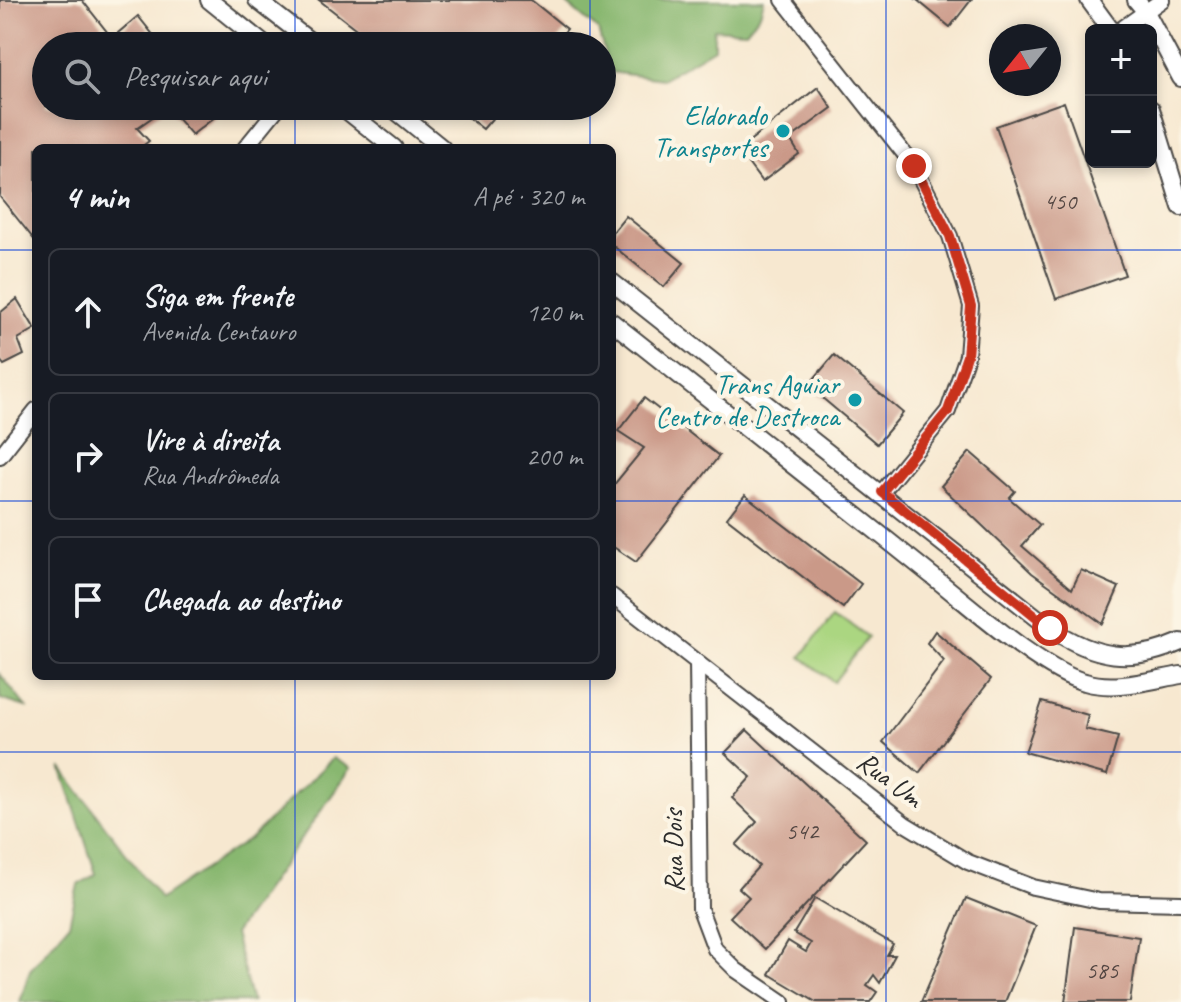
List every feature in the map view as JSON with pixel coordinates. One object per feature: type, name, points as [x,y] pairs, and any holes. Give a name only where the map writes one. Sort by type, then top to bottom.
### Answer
[{"type":"street","points":[[209,0],[249,32]]},
{"type":"street","points":[[257,0],[298,32]]},
{"type":"street","points":[[783,0],[914,166],[950,236],[971,306],[967,356],[948,411],[882,492]]},
{"type":"street","points":[[1089,0],[1107,24]]},
{"type":"street","points":[[1125,24],[1141,6],[1162,0]]},
{"type":"street","points":[[1141,6],[1181,78]]},
{"type":"street","points":[[248,144],[268,120]]},
{"type":"street","points":[[359,120],[389,144]]},
{"type":"street","points":[[407,120],[437,144]]},
{"type":"street","points":[[1157,129],[1181,207]]},
{"type":"street","points":[[616,285],[882,492],[1050,628],[1076,645],[1121,655],[1150,653],[1181,642]]},
{"type":"street","points":[[616,325],[976,610],[1061,671],[1085,683],[1120,685],[1181,675]]},
{"type":"street","points":[[0,456],[32,415]]},
{"type":"street","name":"Rua Um","points":[[616,599],[905,824],[968,862],[1033,887],[1099,901],[1181,903]]},
{"type":"street","name":"Rua Dois","points":[[697,662],[700,909],[715,949],[736,970],[783,1002]]},
{"type":"green space","points":[[562,0],[764,0],[760,14],[746,31],[714,29],[714,48],[662,79],[616,73],[616,32],[598,30]]},
{"type":"green space","points":[[835,612],[868,637],[834,682],[801,657]]},
{"type":"green space","points":[[0,674],[26,707],[0,699]]},
{"type":"green space","points":[[333,758],[351,768],[234,934],[252,1002],[20,1002],[30,970],[69,924],[78,885],[96,874],[61,767],[160,899],[252,837]]},
{"type":"building","points":[[0,0],[82,0],[107,32],[32,32],[32,120],[148,120],[137,128],[149,141],[145,144],[32,144],[32,237],[0,197]]},
{"type":"building","points":[[319,0],[531,0],[567,29],[565,32],[360,32]]},
{"type":"building","points":[[917,0],[971,0],[950,27]]},
{"type":"building","points":[[138,16],[151,32],[119,32]]},
{"type":"building","name":"Eldorado Transportes","points":[[818,87],[832,108],[790,139],[799,154],[762,182],[738,150]]},
{"type":"building","points":[[1064,102],[1125,275],[1056,299],[996,126]]},
{"type":"building","points":[[179,120],[211,120],[192,135]]},
{"type":"building","points":[[472,120],[491,120],[483,129]]},
{"type":"building","points":[[626,216],[684,263],[664,287],[616,248],[616,228]]},
{"type":"building","points":[[17,299],[32,324],[32,331],[18,339],[24,355],[4,365],[0,360],[0,313]]},
{"type":"building","name":"Trans Aguiar Centro de Destroca","points":[[834,355],[903,413],[877,444],[808,386]]},
{"type":"building","points":[[644,398],[719,456],[636,562],[616,549],[616,482],[644,448],[618,431]]},
{"type":"building","points":[[970,452],[1015,491],[1009,498],[1040,525],[1022,546],[1072,589],[1081,570],[1119,587],[1103,624],[1032,573],[941,486]]},
{"type":"building","points":[[745,495],[861,584],[843,608],[727,518]]},
{"type":"building","points":[[935,631],[991,679],[919,773],[883,742],[944,661],[927,643]]},
{"type":"building","points":[[1042,702],[1088,715],[1085,729],[1118,737],[1107,775],[1025,752]]},
{"type":"building","points":[[747,730],[866,840],[765,949],[730,917],[749,897],[739,888],[759,866],[736,845],[757,822],[732,798],[751,777],[725,753]]},
{"type":"building","points":[[815,898],[893,944],[887,955],[895,955],[880,983],[874,975],[867,985],[877,992],[870,1002],[816,1002],[769,974],[788,941],[806,952],[811,943],[794,933]]},
{"type":"building","points":[[966,898],[1036,926],[1005,1002],[921,1002]]},
{"type":"building","points":[[1075,927],[1139,937],[1130,1002],[1065,1002]]},
{"type":"place","name":"Eldorado Transportes","points":[[783,131]]},
{"type":"place","name":"Trans Aguiar Centro de Destroca","points":[[855,400]]},
{"type":"route","points":[[914,166],[950,236],[971,306],[967,356],[948,411],[882,492],[1050,628]]}]
